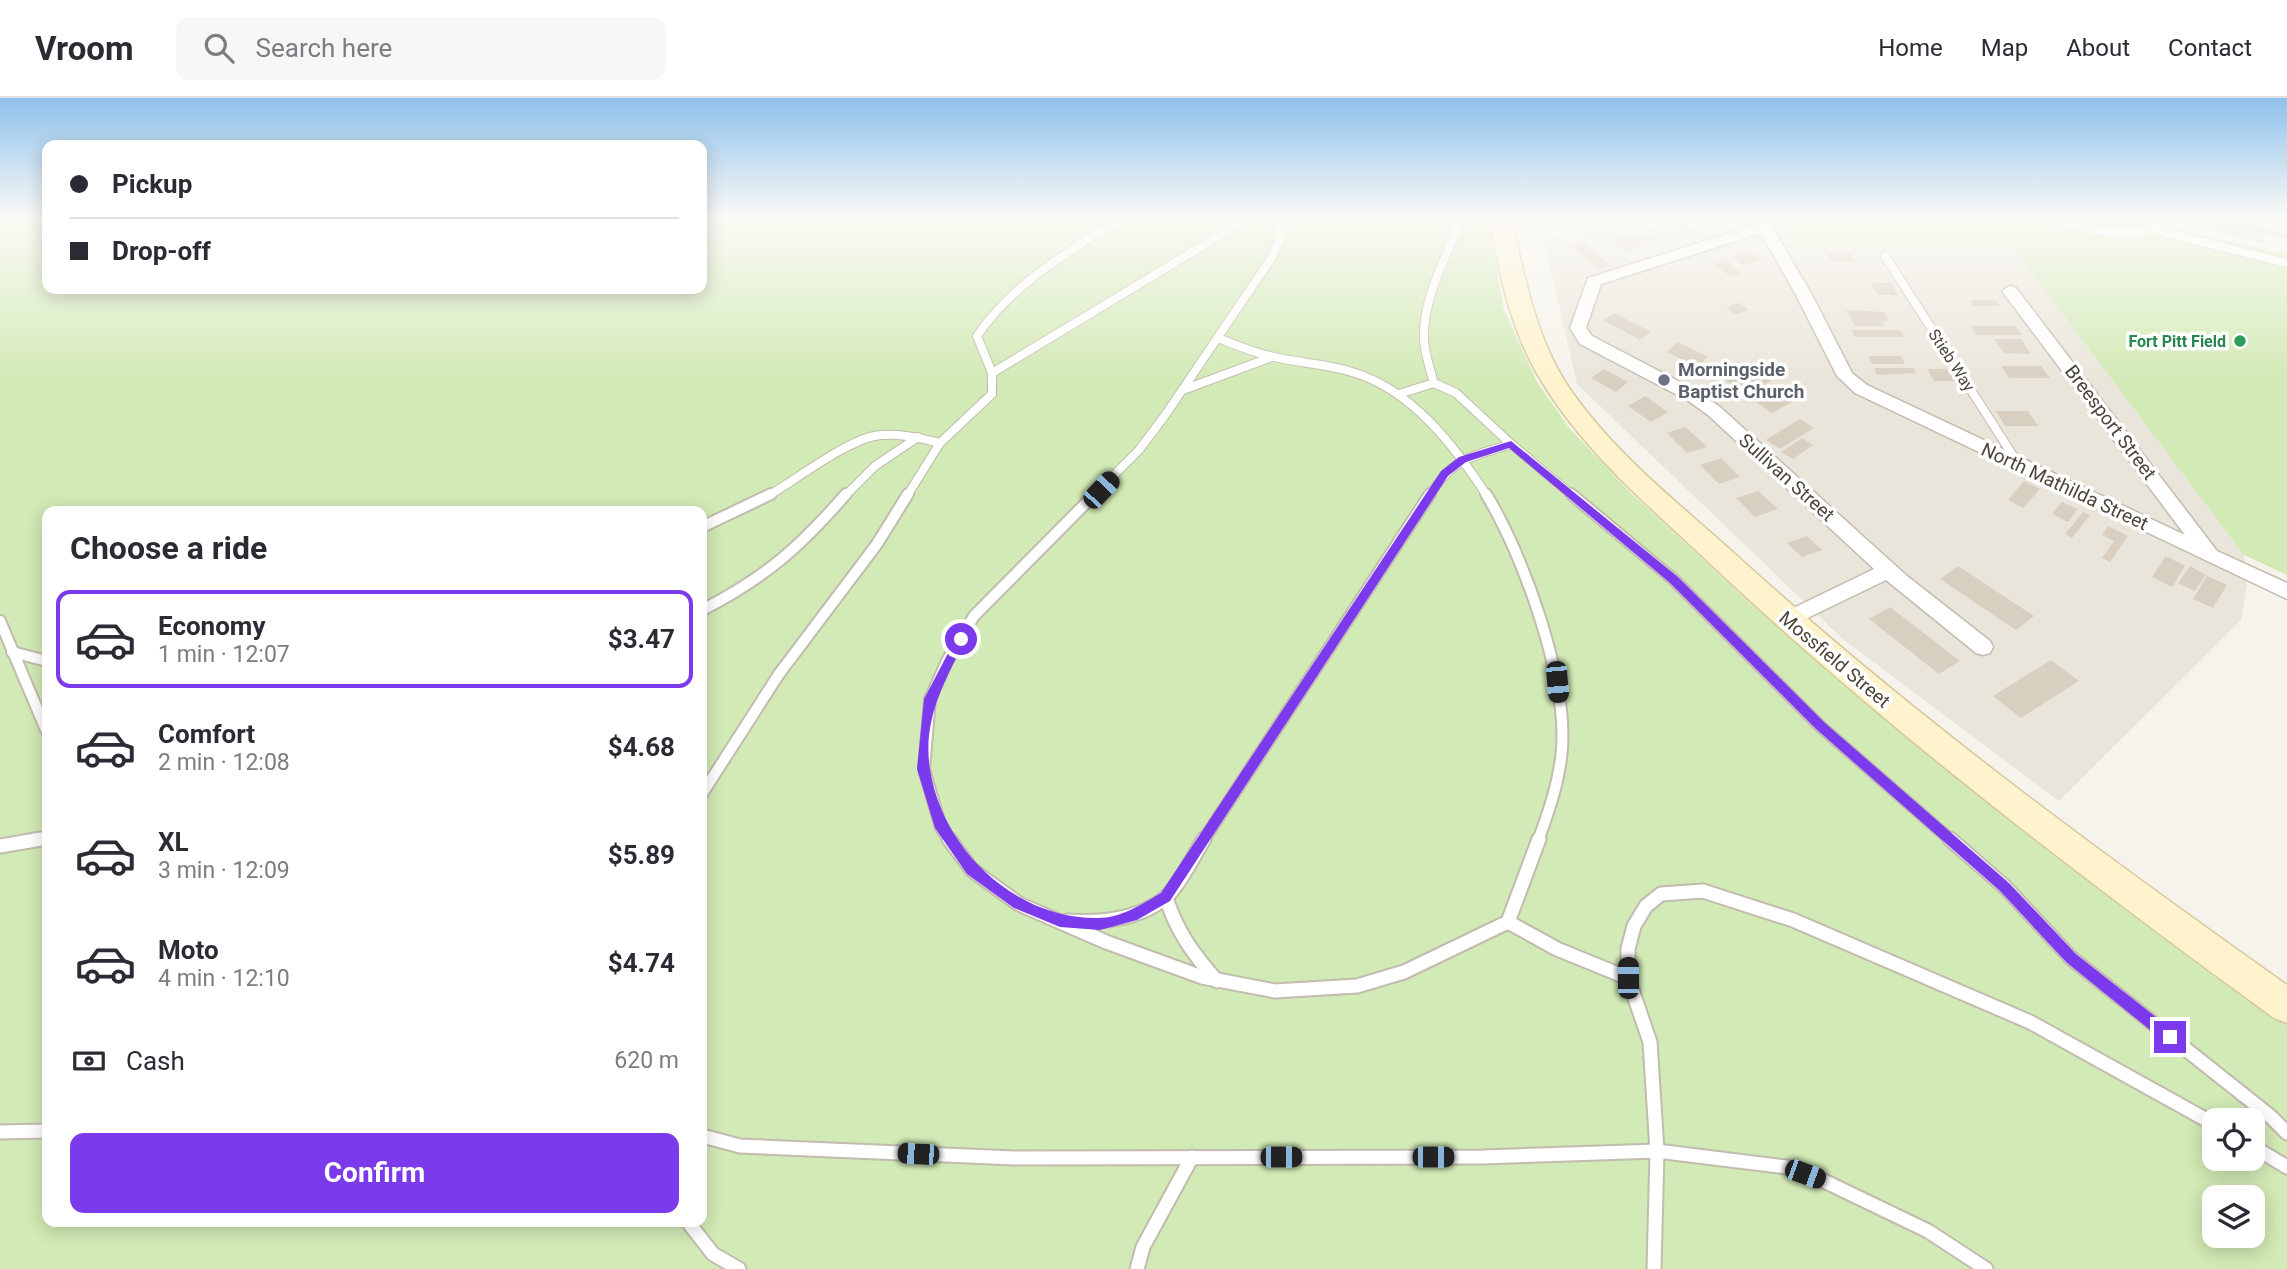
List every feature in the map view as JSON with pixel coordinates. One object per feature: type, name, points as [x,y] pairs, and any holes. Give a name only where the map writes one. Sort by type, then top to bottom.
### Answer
[{"type":"street","name":"Mossfield Street","points":[[1512,274],[1530,339],[1567,403],[1587,430],[1786,620],[1979,779],[2287,1006]]},
{"type":"street","name":"Sullivan Street","points":[[1615,274],[1594,281],[1578,328],[1586,340],[1693,396],[1714,411],[1889,570],[1983,647]]},
{"type":"street","name":"North Mathilda Street","points":[[1792,274],[1845,376],[1861,389],[2287,592]]},
{"type":"street","name":"Breesport Street","points":[[2010,291],[2210,555]]},
{"type":"street","points":[[1786,620],[1889,570]]},
{"type":"lane","points":[[707,786],[779,674],[877,544],[940,443],[992,394],[992,373],[977,336],[987,318],[1017,287],[1037,274]]},
{"type":"lane","points":[[992,373],[1157,274]]},
{"type":"lane","points":[[1218,338],[1272,357],[1350,369],[1399,394],[1423,416],[1486,491],[1514,543],[1557,682],[1562,748],[1554,800],[1521,881],[1508,922],[1404,972],[1357,986],[1275,991],[1217,981],[1105,942],[1019,904],[972,870],[942,828],[923,769],[930,699],[974,616],[1139,450],[1261,274]]},
{"type":"lane","points":[[1434,383],[1423,338],[1426,316],[1441,274]]},
{"type":"lane","name":"Stieb Way","points":[[1896,274],[2019,465]]},
{"type":"lane","points":[[1183,390],[1272,357]]},
{"type":"lane","points":[[1399,394],[1434,383],[1456,393],[1511,444],[1674,580],[1821,726],[2005,887],[2071,958],[2259,1107],[2287,1133]]},
{"type":"lane","points":[[707,525],[767,497],[843,450],[874,436],[918,437],[940,443]]},
{"type":"lane","points":[[707,608],[733,595],[774,568],[805,541],[863,476],[885,457],[918,437]]},
{"type":"lane","points":[[1060,921],[1100,924],[1133,916],[1166,897],[1444,473],[1462,460],[1511,444]]},
{"type":"lane","points":[[0,621],[42,721]]},
{"type":"lane","points":[[12,652],[42,660]]},
{"type":"lane","points":[[0,846],[42,839]]},
{"type":"lane","points":[[1654,1269],[1657,1151],[1650,1042],[1628,978],[1628,949],[1634,926],[1646,906],[1661,894],[1703,891],[1793,920],[2030,1022],[2202,1117]]},
{"type":"lane","points":[[1166,897],[1182,941],[1217,981]]},
{"type":"lane","points":[[1508,922],[1557,949],[1628,978]]},
{"type":"lane","points":[[0,1132],[42,1131]]},
{"type":"lane","points":[[707,1137],[740,1146],[1014,1158],[1483,1157],[1657,1151],[1786,1167],[1825,1181],[1928,1231],[1986,1269]]},
{"type":"lane","points":[[2265,1154],[2287,1167]]},
{"type":"lane","points":[[1138,1269],[1143,1247],[1192,1157]]},
{"type":"lane","points":[[692,1227],[713,1254],[739,1269]]},
{"type":"shaded area","points":[[1552,274],[2033,274],[2244,555],[2247,585],[2241,620],[2059,801],[1843,639],[1577,384]]},
{"type":"green space","points":[[0,274],[42,274],[42,294],[707,294],[707,274],[1498,274],[1504,310],[1537,382],[1570,429],[1631,493],[1751,604],[1957,778],[2287,1024],[2287,1269],[0,1269]]},
{"type":"green space","points":[[2033,274],[2287,274],[2287,575],[2244,555]]},
{"type":"building","points":[[1871,283],[1891,283],[1898,295],[1878,295]]},
{"type":"building","points":[[1970,300],[1996,300],[2000,306],[1974,306]]},
{"type":"building","points":[[1739,303],[1749,310],[1735,315],[1726,307]]},
{"type":"building","points":[[1846,310],[1884,312],[1889,321],[1882,321],[1885,326],[1855,326]]},
{"type":"building","points":[[1614,313],[1651,332],[1640,340],[1603,320]]},
{"type":"building","points":[[1971,326],[2015,326],[2022,335],[1977,335]]},
{"type":"building","points":[[1851,330],[1900,330],[1904,337],[1855,337]]},
{"type":"building","points":[[1994,339],[2021,339],[2031,354],[2004,353]]},
{"type":"building","points":[[1678,342],[1708,357],[1697,367],[1667,352]]},
{"type":"building","points":[[1868,356],[1901,356],[1905,364],[1872,364]]},
{"type":"building","points":[[2001,366],[2041,366],[2050,378],[2009,378]]},
{"type":"building","points":[[1751,367],[1771,381],[1765,384],[1792,402],[1772,413],[1725,380]]},
{"type":"building","points":[[1874,368],[1913,368],[1916,373],[1877,375]]},
{"type":"building","points":[[1604,369],[1628,382],[1616,392],[1591,378]]},
{"type":"building","points":[[1927,369],[1951,369],[1959,381],[1934,381]]},
{"type":"building","points":[[1645,396],[1668,412],[1651,422],[1628,406]]},
{"type":"building","points":[[1996,411],[2028,411],[2038,426],[2005,426]]},
{"type":"building","points":[[1800,419],[1814,428],[1780,449],[1766,440]]},
{"type":"building","points":[[1685,427],[1707,447],[1687,453],[1667,433]]},
{"type":"building","points":[[1802,438],[1813,445],[1793,459],[1781,452]]},
{"type":"building","points":[[1721,458],[1740,477],[1719,484],[1700,465]]},
{"type":"building","points":[[2024,481],[2040,489],[2023,508],[2008,500]]},
{"type":"building","points":[[1758,491],[1778,509],[1755,517],[1736,498]]},
{"type":"building","points":[[2062,502],[2078,509],[2068,522],[2052,514]]},
{"type":"building","points":[[2083,512],[2090,515],[2072,538],[2065,534]]},
{"type":"building","points":[[2108,526],[2128,536],[2110,562],[2102,558],[2114,541],[2102,535]]},
{"type":"building","points":[[1807,536],[1822,550],[1802,557],[1787,543]]},
{"type":"building","points":[[2166,556],[2185,566],[2172,587],[2152,577]]},
{"type":"building","points":[[1958,566],[2034,616],[2016,630],[1940,579]]},
{"type":"building","points":[[2190,566],[2206,575],[2195,591],[2178,583]]},
{"type":"building","points":[[2207,576],[2227,585],[2213,608],[2193,599]]},
{"type":"building","points":[[1890,607],[1960,661],[1939,674],[1869,619]]},
{"type":"building","points":[[2051,660],[2079,681],[2021,718],[1993,696]]},
{"type":"place","name":"Fort Pitt Field","points":[[2240,341]]},
{"type":"place","name":"Morningside Baptist Church","points":[[1664,380]]},
{"type":"route","points":[[961,639],[947,661],[930,699],[925,735],[923,769],[942,828],[972,870],[1019,904],[1060,921],[1100,924],[1133,916],[1166,897],[1444,473],[1462,460],[1511,444],[1674,580],[1821,726],[2005,887],[2071,958],[2170,1037]]}]
